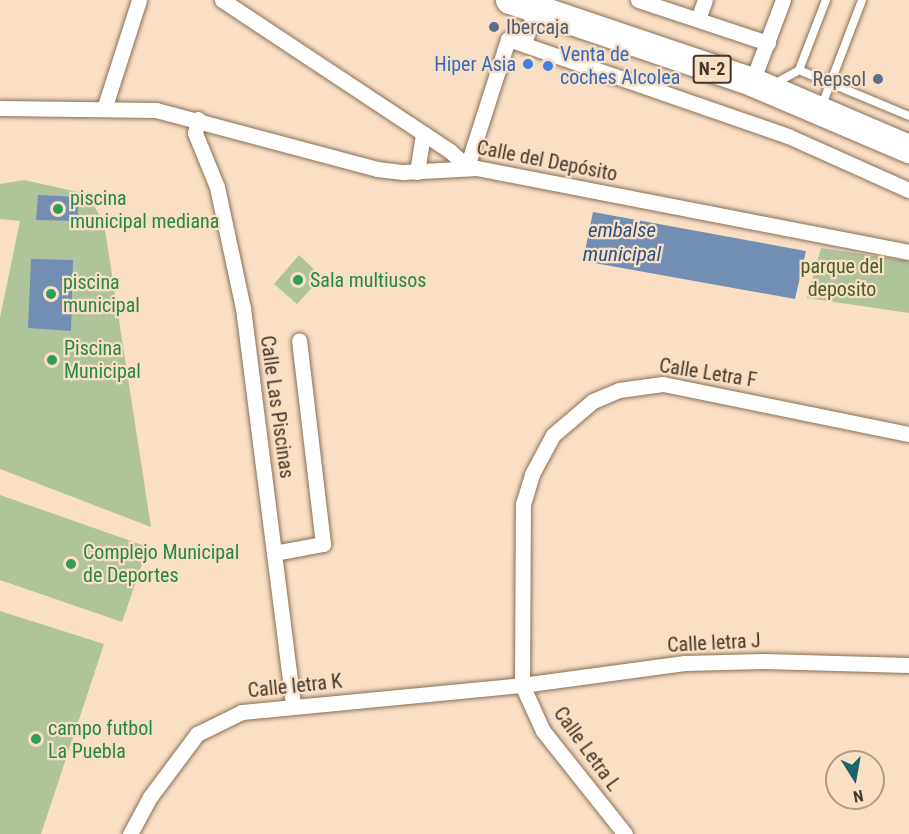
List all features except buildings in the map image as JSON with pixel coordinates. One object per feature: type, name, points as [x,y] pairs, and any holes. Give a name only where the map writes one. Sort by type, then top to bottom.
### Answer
[{"type":"highway","name":"N-2","points":[[523,4],[759,85],[909,149]]},
{"type":"street","points":[[105,106],[139,0]]},
{"type":"street","points":[[222,0],[423,133],[467,166],[508,39],[788,136],[909,190]]},
{"type":"street","points":[[638,0],[768,43]]},
{"type":"street","points":[[698,19],[705,0]]},
{"type":"street","points":[[759,85],[768,43],[783,0]]},
{"type":"street","points":[[523,4],[524,43]]},
{"type":"street","name":"Calle del Depósito","points":[[0,108],[105,106],[156,110],[198,119],[368,167],[417,172],[467,166],[909,252]]},
{"type":"street","name":"Calle Las Piscinas","points":[[198,119],[195,133],[217,187],[243,308],[294,706]]},
{"type":"street","points":[[417,172],[423,133]]},
{"type":"street","points":[[274,553],[323,544],[299,340]]},
{"type":"street","name":"Calle Letra F","points":[[522,685],[523,504],[532,474],[553,435],[593,401],[619,390],[663,384],[909,434]]},
{"type":"street","name":"Calle letra J","points":[[522,685],[685,663],[763,661],[909,664]]},
{"type":"street","name":"Calle letra K","points":[[130,834],[150,796],[197,734],[242,712],[522,685]]},
{"type":"street","name":"Calle Letra L","points":[[522,685],[543,731],[625,834]]},
{"type":"lane","points":[[799,70],[826,0]]},
{"type":"lane","points":[[819,112],[862,0]]},
{"type":"lane","points":[[759,85],[799,70],[909,116]]},
{"type":"green space","points":[[24,180],[87,194],[104,223],[151,527],[0,469],[0,318],[20,221],[0,219],[0,184]]},
{"type":"green space","name":"parque del deposito","points":[[821,248],[909,261],[909,313],[807,298]]},
{"type":"green space","name":"Sala multiusos","points":[[299,255],[322,277],[297,304],[274,284]]},
{"type":"green space","name":"Complejo Municipal de Deportes","points":[[0,495],[148,547],[122,622],[0,580]]},
{"type":"green space","name":"campo futbol La Puebla","points":[[0,611],[104,644],[41,834],[0,834]]},
{"type":"water","name":"piscina municipal mediana","points":[[38,195],[79,197],[77,221],[36,220]]},
{"type":"water","name":"embalse municipal","points":[[593,212],[806,251],[795,299],[583,261]]},
{"type":"water","name":"piscina municipal","points":[[31,259],[73,260],[71,331],[28,328]]},
{"type":"place","name":"Ibercaja","points":[[494,27]]},
{"type":"place","name":"Hiper Asia","points":[[528,64]]},
{"type":"place","name":"Venta de coches Alcolea","points":[[548,66]]},
{"type":"place","name":"Repsol","points":[[878,79]]},
{"type":"place","name":"piscina municipal mediana","points":[[58,209]]},
{"type":"place","name":"Sala multiusos","points":[[298,280]]},
{"type":"place","name":"piscina municipal","points":[[51,294]]},
{"type":"place","name":"Piscina Municipal","points":[[52,360]]},
{"type":"place","name":"Complejo Municipal de Deportes","points":[[71,564]]},
{"type":"place","name":"campo futbol La Puebla","points":[[36,739]]}]
